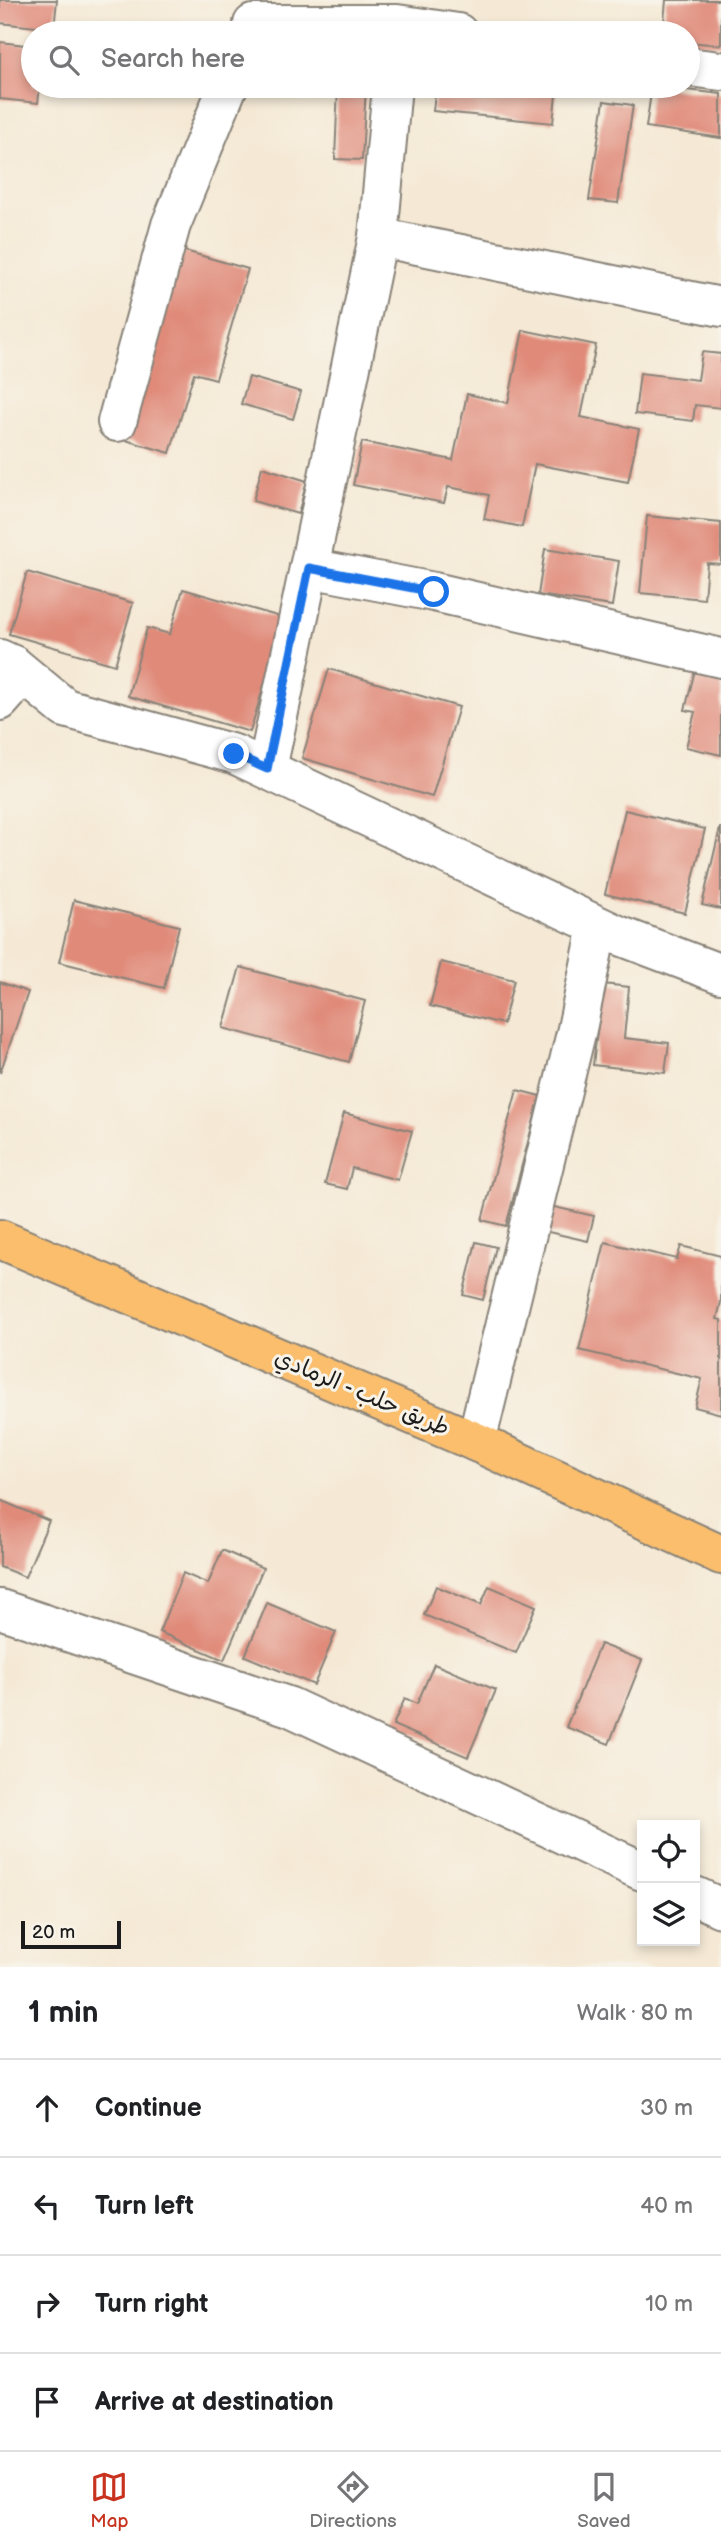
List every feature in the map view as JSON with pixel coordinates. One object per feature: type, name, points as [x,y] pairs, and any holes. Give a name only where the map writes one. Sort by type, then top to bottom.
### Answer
[{"type":"highway","name":"طريق حلب - الرمادي","points":[[0,1239],[476,1442],[721,1555]]},
{"type":"street","points":[[252,19],[281,21]]},
{"type":"street","points":[[700,68],[721,71]]},
{"type":"street","points":[[117,422],[171,225],[223,98]]},
{"type":"street","points":[[267,769],[379,237],[391,98]]},
{"type":"street","points":[[379,237],[721,307]]},
{"type":"street","points":[[309,568],[434,592],[721,658]]},
{"type":"street","points":[[6,662],[65,708],[234,754],[598,926],[721,974]]},
{"type":"street","points":[[0,701],[8,692],[6,662]]},
{"type":"street","points":[[476,1442],[574,1043],[598,926]]},
{"type":"street","points":[[0,1608],[290,1707],[637,1869]]},
{"type":"street","points":[[700,1898],[721,1908]]},
{"type":"building","points":[[0,0],[57,0],[55,21],[21,21],[21,25],[0,23]]},
{"type":"building","points":[[666,0],[721,0],[721,45],[700,43],[700,21],[664,21]]},
{"type":"building","points":[[0,42],[21,45],[21,98],[39,98],[38,103],[0,99]]},
{"type":"building","points":[[700,92],[721,94],[721,138],[646,127],[650,98],[700,98]]},
{"type":"building","points":[[338,98],[365,98],[362,160],[335,159]]},
{"type":"building","points":[[435,98],[556,98],[553,123],[433,111]]},
{"type":"building","points":[[604,101],[633,105],[618,203],[589,200]]},
{"type":"building","points":[[178,249],[248,269],[216,379],[194,373],[170,453],[122,439]]},
{"type":"building","points":[[523,330],[596,345],[581,417],[639,429],[628,482],[535,464],[522,527],[484,519],[489,495],[448,487],[444,503],[353,485],[362,442],[453,460],[467,394],[508,403]]},
{"type":"building","points":[[702,352],[721,354],[721,408],[695,405],[693,421],[635,414],[640,373],[698,380]]},
{"type":"building","points":[[249,377],[301,392],[293,419],[241,404]]},
{"type":"building","points":[[262,467],[307,481],[298,514],[253,501]]},
{"type":"building","points":[[647,516],[721,523],[721,564],[707,563],[704,599],[640,593]]},
{"type":"building","points":[[545,549],[619,561],[612,606],[538,595]]},
{"type":"building","points":[[27,572],[133,603],[115,665],[9,634]]},
{"type":"building","points":[[183,589],[284,618],[250,732],[128,696],[147,628],[170,634]]},
{"type":"building","points":[[696,666],[721,672],[721,755],[686,747],[695,712],[685,710]]},
{"type":"building","points":[[329,669],[459,707],[432,797],[302,758]]},
{"type":"building","points":[[625,810],[705,829],[685,913],[605,894]]},
{"type":"building","points":[[721,828],[721,909],[702,905]]},
{"type":"building","points":[[74,900],[179,926],[164,988],[59,962]]},
{"type":"building","points":[[441,962],[514,980],[503,1024],[430,1006]]},
{"type":"building","points":[[240,967],[365,1001],[349,1062],[223,1028]]},
{"type":"building","points":[[0,982],[28,992],[0,1073]]},
{"type":"building","points":[[603,984],[629,987],[624,1038],[669,1043],[665,1073],[593,1065]]},
{"type":"building","points":[[517,1090],[540,1096],[506,1226],[482,1220]]},
{"type":"building","points":[[344,1113],[412,1131],[398,1180],[352,1168],[347,1189],[325,1184]]},
{"type":"building","points":[[550,1206],[594,1216],[588,1241],[544,1231]]},
{"type":"building","points":[[476,1242],[496,1247],[483,1300],[463,1295]]},
{"type":"building","points":[[605,1242],[677,1259],[681,1246],[721,1256],[721,1302],[717,1319],[721,1320],[721,1414],[695,1407],[702,1379],[579,1350]]},
{"type":"building","points":[[0,1500],[49,1521],[25,1577],[0,1567]]},
{"type":"building","points":[[222,1550],[263,1568],[224,1660],[159,1632],[183,1573],[208,1584]]},
{"type":"building","points":[[436,1586],[481,1605],[489,1586],[536,1606],[516,1653],[424,1615]]},
{"type":"building","points":[[267,1603],[336,1632],[314,1685],[245,1656]]},
{"type":"building","points":[[600,1644],[642,1660],[609,1744],[566,1727]]},
{"type":"building","points":[[434,1664],[496,1690],[468,1757],[393,1725],[405,1698],[417,1704]]},
{"type":"route","points":[[234,754],[267,769],[309,568],[434,592]]}]
